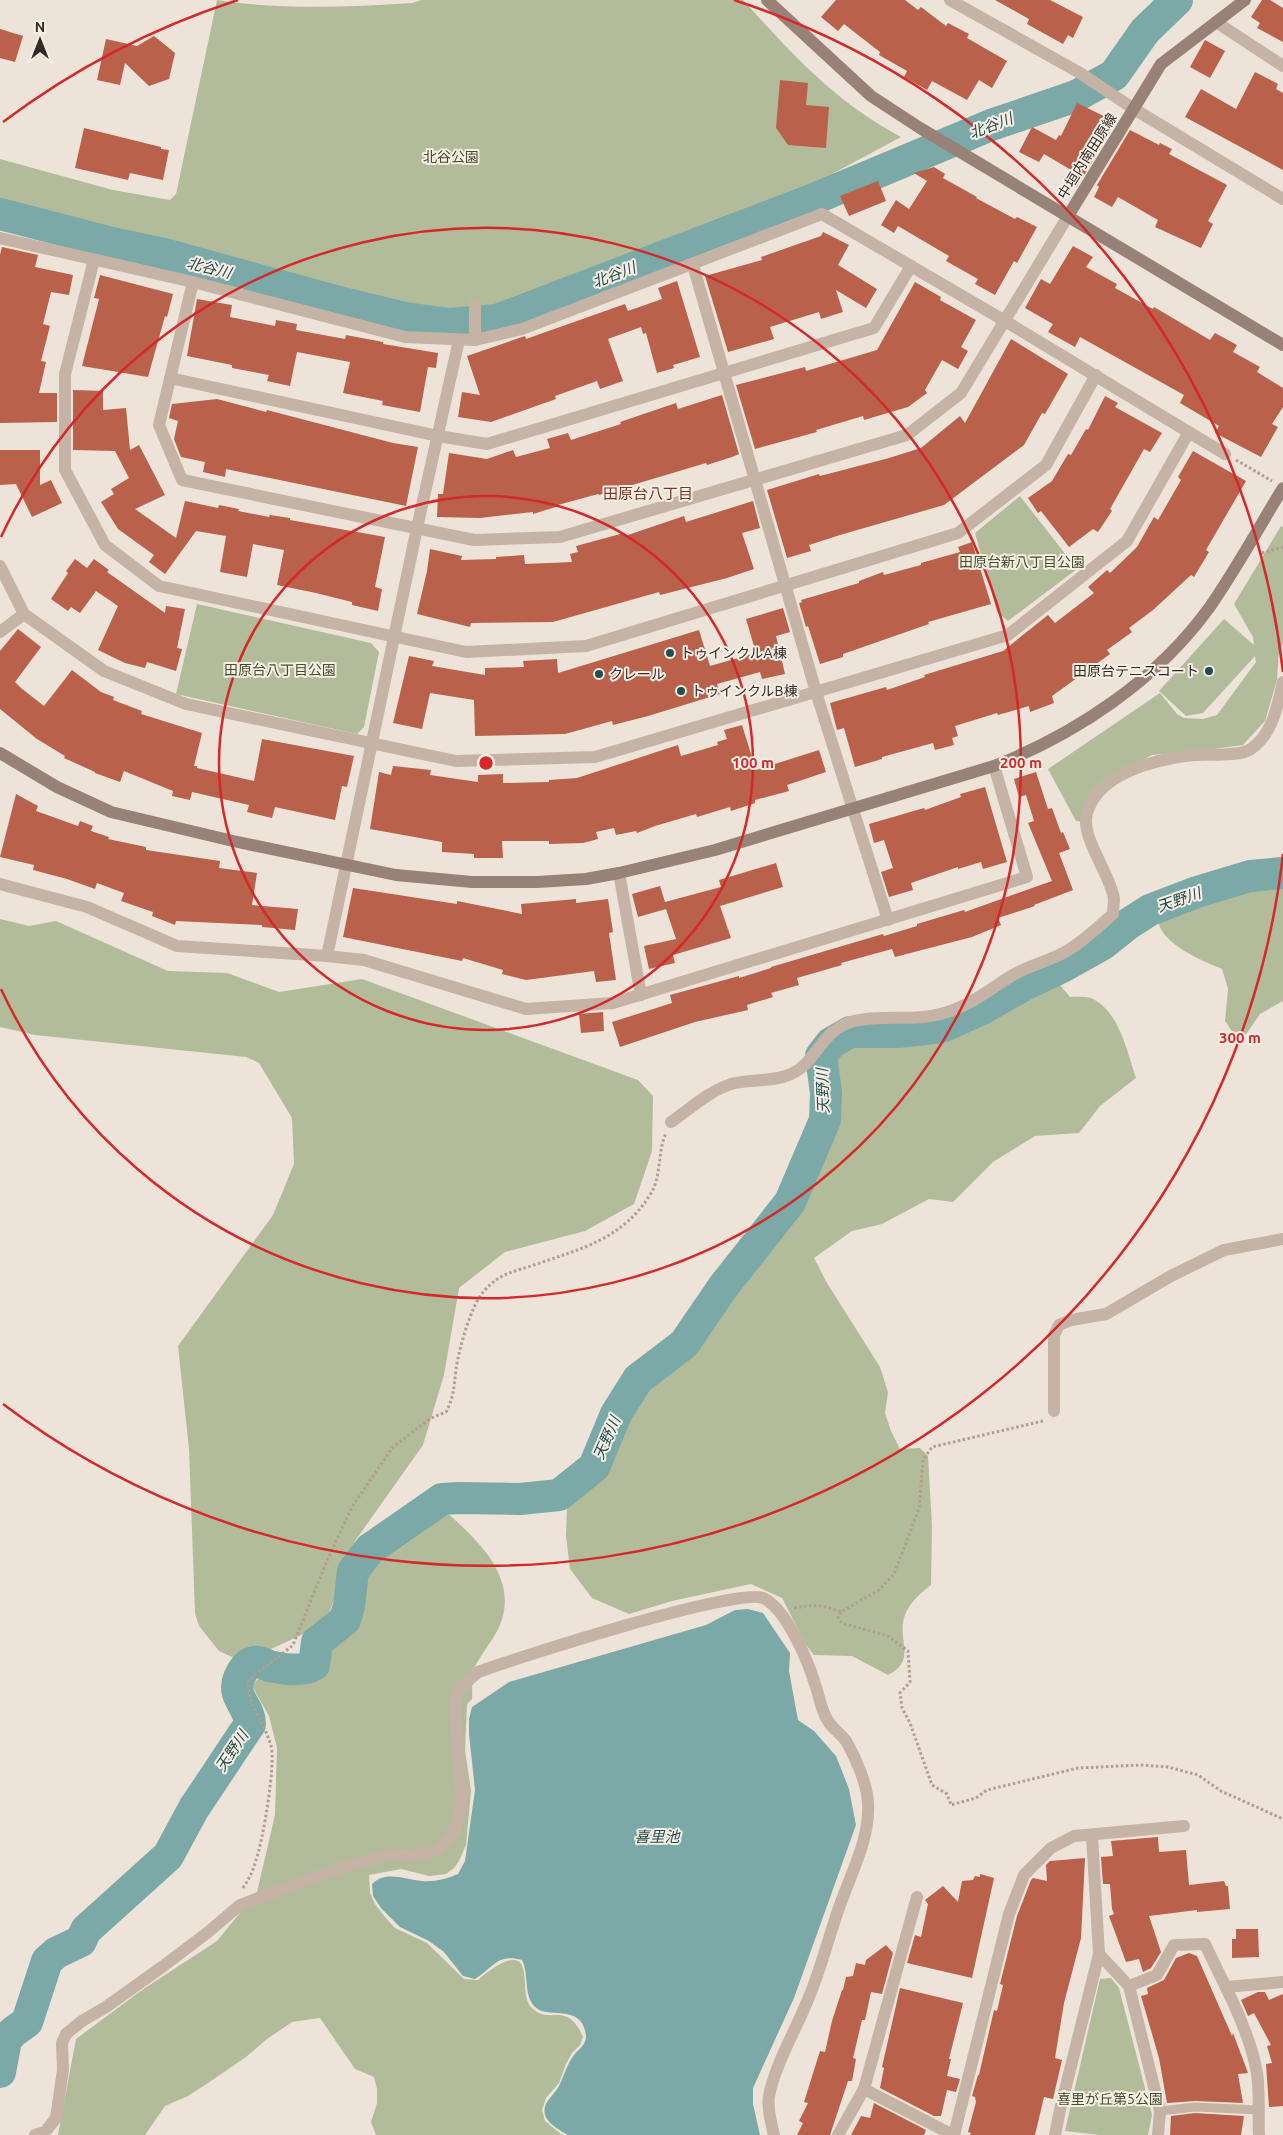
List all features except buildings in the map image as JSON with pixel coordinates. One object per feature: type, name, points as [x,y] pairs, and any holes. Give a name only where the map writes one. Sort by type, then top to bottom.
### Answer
[{"type":"street","name":"中垣内南田原線","points":[[767,0],[870,96],[1068,216],[1161,64],[1245,0]]},
{"type":"street","points":[[950,0],[1080,73],[1134,109],[1283,199]]},
{"type":"street","points":[[1216,22],[1283,66]]},
{"type":"street","points":[[0,238],[193,282],[405,337],[459,340],[522,330],[822,214],[1005,321],[1225,454]]},
{"type":"street","points":[[193,282],[159,425],[182,480],[474,540],[560,537],[907,435],[961,393],[1068,216],[1283,345]]},
{"type":"street","points":[[94,260],[65,374],[65,470],[106,545],[159,586],[466,652],[586,646],[958,533],[1046,465],[1096,376]]},
{"type":"street","points":[[693,265],[816,692],[855,808],[888,920]]},
{"type":"street","points":[[170,378],[438,436],[487,444],[874,328],[911,266]]},
{"type":"street","points":[[475,304],[475,336]]},
{"type":"street","points":[[327,956],[348,864],[417,528],[459,340]]},
{"type":"street","points":[[0,566],[24,614],[104,671],[186,704],[456,762],[595,757],[1008,635],[1127,541],[1189,432]]},
{"type":"street","points":[[0,753],[57,787],[111,812],[233,841],[396,875],[472,882],[537,882],[586,879],[619,873],[715,850],[994,766],[1030,752],[1082,722],[1126,692],[1164,660],[1209,608],[1283,488]]},
{"type":"street","points":[[0,632],[24,614]]},
{"type":"street","points":[[671,1122],[717,1089],[736,1083],[769,1080],[792,1074],[806,1063],[824,1039],[836,1029],[853,1022],[944,1013],[988,992],[1014,974],[1065,952],[1094,931],[1113,914],[1114,898],[1086,827],[1086,814],[1092,800],[1105,785],[1116,777],[1147,765],[1194,755],[1231,754],[1249,750],[1266,734],[1276,714],[1283,682]]},
{"type":"street","points":[[0,884],[87,907],[177,946],[364,960],[526,1009],[613,1003],[1027,877],[994,766]]},
{"type":"street","points":[[619,873],[641,994]]},
{"type":"street","points":[[1054,1411],[1054,1336],[1059,1324],[1106,1314],[1171,1276],[1224,1250],[1283,1239]]},
{"type":"street","points":[[35,2135],[44,2132],[56,2118],[63,2070],[62,2044],[66,2034],[82,2021],[106,2007],[162,1967],[207,1933],[227,1914],[240,1905],[333,1870],[386,1855],[408,1856],[430,1853],[444,1844],[455,1830],[462,1804],[455,1705],[459,1689],[478,1672],[702,1605],[748,1596],[762,1597],[771,1603],[798,1642],[828,1721],[846,1740],[864,1784],[868,1802],[868,1820],[862,1846],[836,1913],[827,1949],[810,1997],[775,2076],[768,2098],[774,2135]]},
{"type":"street","points":[[864,2089],[953,2135],[1009,1914],[1024,1875],[1051,1848],[1074,1836],[1184,1826]]},
{"type":"street","points":[[1055,2135],[1099,1954],[1092,1835]]},
{"type":"street","points":[[838,2135],[864,2089],[917,1897]]},
{"type":"street","points":[[1129,1986],[1157,1975],[1174,1945],[1205,1944],[1226,1988],[1251,2051],[1257,2074],[1259,2135]]},
{"type":"street","points":[[1099,1954],[1129,1986],[1160,2110],[1158,2135]]},
{"type":"street","points":[[1226,1988],[1283,1982]]},
{"type":"lane","points":[[1160,2110],[1195,2107],[1258,2110]]},
{"type":"path","points":[[1225,454],[1259,474]]},
{"type":"path","points":[[1269,552],[1283,547]]},
{"type":"path","points":[[227,1914],[249,1878],[257,1858],[272,1767],[272,1748],[265,1727],[254,1709],[248,1693],[248,1681],[293,1645],[326,1563],[352,1508],[392,1448],[431,1418],[446,1412],[453,1399],[456,1367],[472,1312],[482,1292],[500,1276],[606,1238],[634,1217],[651,1193],[659,1171],[664,1138],[671,1122]]},
{"type":"path","points":[[1054,1411],[1050,1418],[1040,1423],[932,1447],[923,1460],[919,1509],[894,1574],[879,1590],[841,1612],[838,1616],[842,1623],[888,1636],[908,1651],[910,1682],[900,1693],[902,1708],[910,1723],[932,1785],[947,1794],[951,1805],[976,1798],[987,1790],[1078,1768],[1141,1765],[1183,1770],[1198,1775],[1221,1791],[1283,1820]]},
{"type":"path","points":[[778,1611],[815,1605],[828,1606],[841,1612]]},
{"type":"green space","name":"北谷公園","points":[[217,0],[314,7],[412,3],[422,0],[743,0],[780,40],[835,93],[877,123],[901,137],[834,173],[812,189],[751,211],[524,302],[482,311],[448,313],[411,311],[105,229],[0,205],[0,159],[113,190],[170,200],[176,194]]},
{"type":"green space","name":"田原台新八丁目公園","points":[[1020,496],[1077,569],[1008,621],[997,612],[975,533]]},
{"type":"green space","points":[[1281,526],[1283,527],[1283,644],[1279,650],[1277,680],[1265,721],[1243,745],[1152,755],[1102,781],[1085,822],[1076,821],[1048,769],[1160,693],[1177,714],[1184,718],[1203,719],[1217,715],[1256,662],[1255,656],[1203,713],[1186,716],[1159,691],[1224,619],[1254,645],[1253,637],[1234,604]]},
{"type":"green space","name":"田原台八丁目公園","points":[[197,604],[371,643],[379,652],[364,727],[357,734],[176,694]]},
{"type":"green space","points":[[1283,864],[1283,1001],[1260,1014],[1240,1043],[1225,1021],[1228,989],[1222,969],[1193,956],[1173,943],[1165,935],[1158,917],[1172,888],[1211,874]]},
{"type":"green space","points":[[0,919],[29,926],[56,921],[168,971],[227,973],[279,992],[362,979],[638,1080],[653,1096],[652,1151],[634,1204],[585,1231],[505,1252],[459,1288],[444,1375],[423,1445],[355,1541],[329,1614],[321,1626],[260,1654],[232,1657],[219,1651],[199,1626],[195,1613],[189,1449],[178,1346],[273,1215],[294,1164],[292,1118],[259,1063],[246,1057],[35,1035],[0,1027]]},
{"type":"green space","points":[[1060,985],[1070,997],[1093,999],[1110,1014],[1126,1045],[1136,1078],[1100,1106],[1079,1133],[1035,1136],[993,1162],[953,1202],[929,1199],[882,1224],[852,1231],[814,1258],[827,1283],[880,1367],[888,1392],[885,1413],[900,1449],[920,1448],[928,1456],[932,1526],[931,1585],[913,1601],[904,1617],[904,1658],[901,1664],[888,1675],[852,1656],[814,1655],[806,1645],[782,1598],[751,1584],[672,1601],[629,1614],[592,1598],[570,1569],[566,1536],[567,1504],[596,1470],[600,1459],[679,1336],[711,1299],[762,1250],[778,1239],[806,1193],[826,1145],[836,1106],[825,1066],[836,1045],[950,1031],[967,1021],[1001,1008],[1029,991]]},
{"type":"green space","points":[[438,1509],[446,1512],[482,1548],[500,1576],[504,1591],[504,1608],[500,1625],[473,1672],[472,1699],[467,1704],[465,1750],[471,1791],[466,1845],[459,1861],[446,1874],[429,1876],[401,1869],[369,1875],[370,1893],[375,1904],[395,1928],[427,1943],[464,1979],[478,1980],[508,1961],[515,1960],[520,1962],[524,1973],[527,2000],[533,2009],[546,2015],[565,2016],[571,2019],[577,2026],[583,2037],[580,2045],[572,2053],[559,2083],[546,2098],[542,2110],[545,2121],[562,2135],[376,2135],[371,2122],[377,2103],[377,2089],[374,2077],[355,2069],[320,2018],[292,2022],[208,2083],[188,2096],[165,2106],[145,2135],[58,2135],[76,2039],[142,1990],[217,1941],[257,1892],[275,1815],[277,1748],[269,1716],[252,1686],[263,1675],[270,1672],[292,1674],[319,1665],[323,1649],[350,1618],[356,1585],[361,1572],[369,1560],[378,1549],[400,1531]]},
{"type":"green space","name":"喜里が丘第5公園","points":[[1111,1978],[1119,1988],[1152,2115],[1148,2135],[1100,2135],[1065,2131],[1100,1979]]},
{"type":"water","name":"喜里池","points":[[748,1609],[763,1613],[790,1653],[789,1671],[798,1720],[814,1731],[836,1756],[849,1789],[856,1825],[794,1998],[753,2088],[753,2104],[760,2135],[568,2135],[547,2119],[545,2110],[547,2102],[559,2086],[567,2066],[585,2042],[584,2026],[573,2016],[544,2011],[533,2005],[528,1993],[526,1973],[522,1960],[507,1958],[501,1960],[475,1979],[463,1976],[444,1952],[429,1941],[400,1927],[381,1908],[373,1896],[372,1884],[384,1877],[431,1881],[445,1879],[458,1874],[465,1861],[475,1790],[469,1734],[469,1719],[472,1707],[509,1682],[706,1625],[735,1610]]},
{"type":"waterway","name":"北谷川","points":[[0,214],[116,244],[164,254],[335,301],[405,318],[450,324],[497,320],[809,201],[991,125],[1076,96],[1114,75],[1145,31],[1177,0]]},
{"type":"waterway","name":"天野川","points":[[0,2072],[6,2040],[13,2032],[27,2022],[47,1961],[56,1953],[81,1941],[86,1930],[168,1856],[194,1808],[250,1724],[247,1712],[237,1691],[237,1685],[243,1670],[254,1662],[292,1669],[304,1669],[314,1665],[317,1642],[345,1620],[349,1606],[353,1571],[370,1549],[442,1499],[520,1499],[559,1495],[594,1467],[616,1414],[638,1379],[684,1344],[723,1287],[790,1202],[825,1120],[826,1093],[821,1056],[831,1043],[850,1032],[898,1032],[942,1027],[980,1010],[1103,944],[1128,924],[1150,910],[1197,892],[1250,876],[1283,873]]},
{"type":"place","name":"トゥインクルA棟","points":[[670,653]]},
{"type":"place","name":"田原台テニスコート","points":[[1209,671]]},
{"type":"place","name":"クレール","points":[[599,674]]},
{"type":"place","name":"トゥインクルB棟","points":[[681,691]]},
{"type":"district","name":"田原台八丁目","points":[[648,494]]}]
